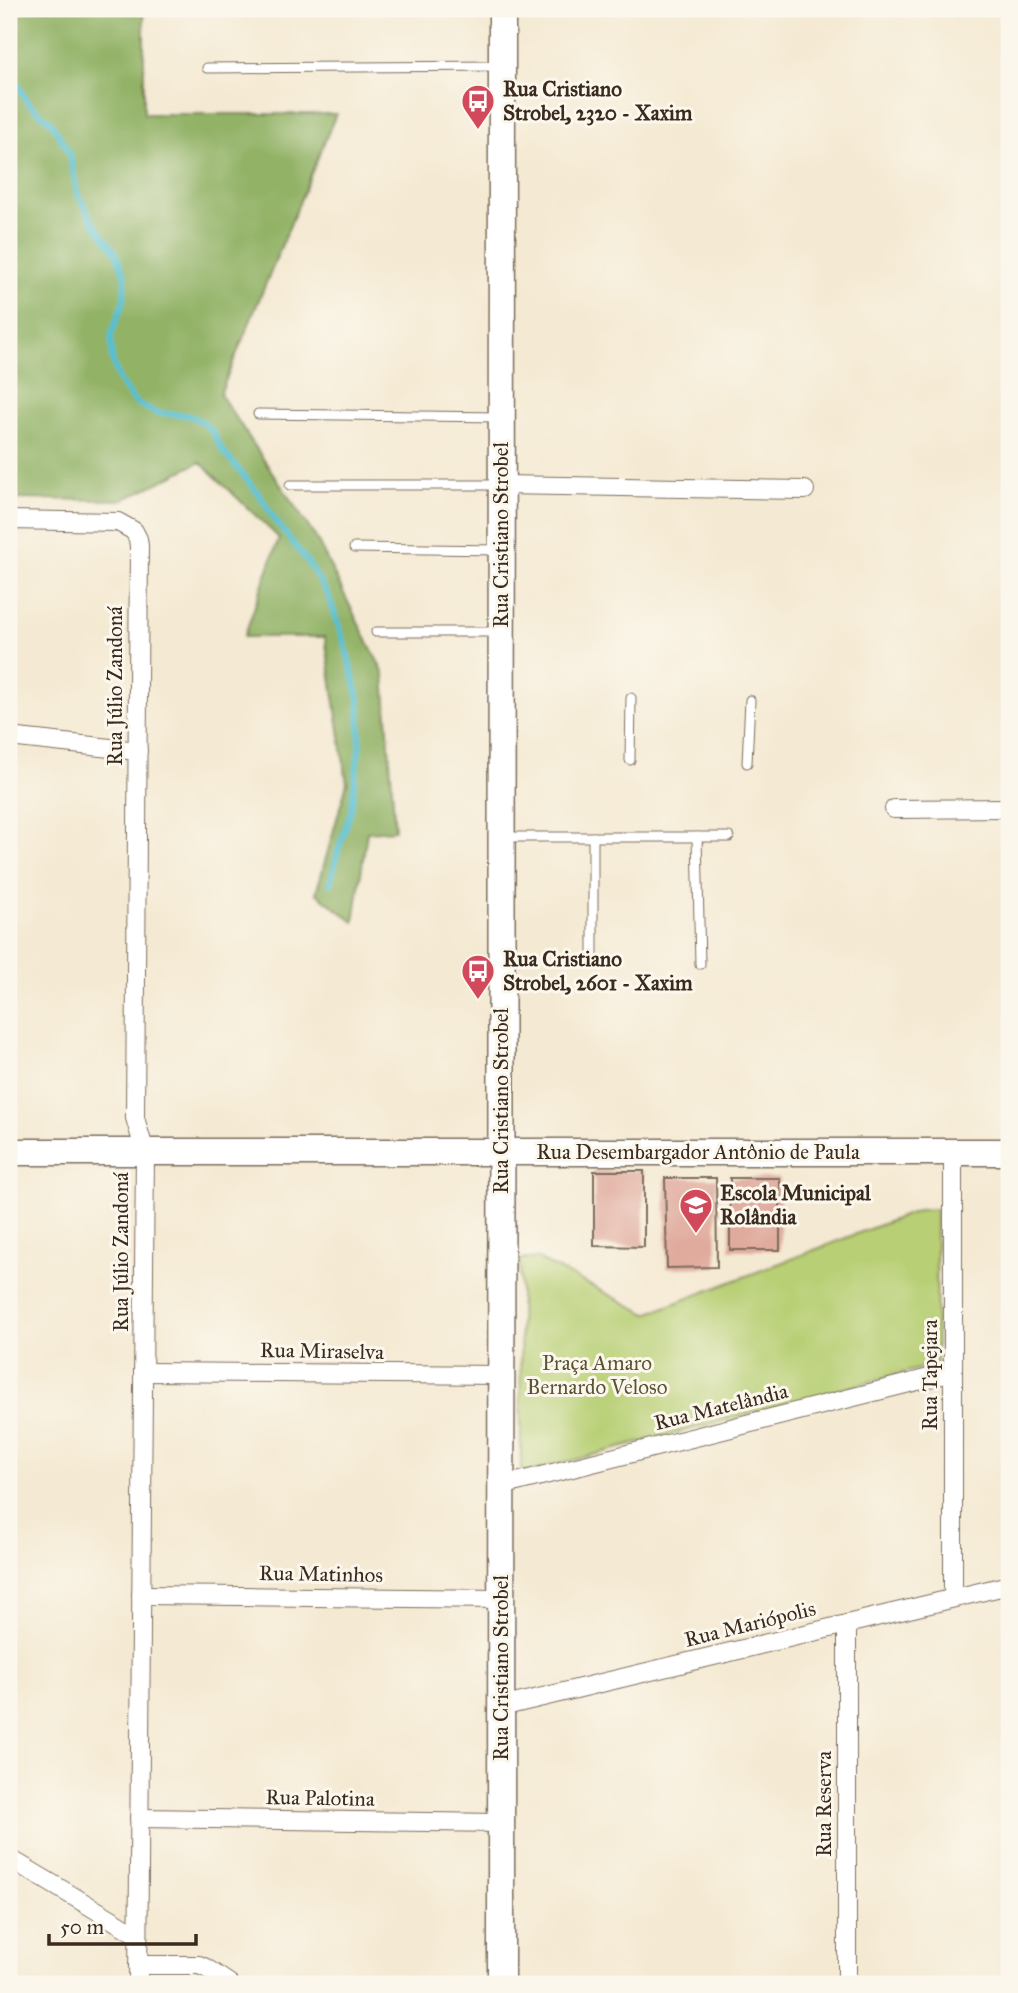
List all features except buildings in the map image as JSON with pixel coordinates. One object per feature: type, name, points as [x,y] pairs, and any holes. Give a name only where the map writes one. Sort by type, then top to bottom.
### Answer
[{"type":"main road","name":"Rua Cristiano Strobel","points":[[501,1984],[502,9]]},
{"type":"main road","name":"Rua Desembargador Antônio de Paula","points":[[9,1152],[1009,1152]]},
{"type":"street","points":[[502,485],[805,490]]},
{"type":"street","name":"Rua Júlio Zandoná","points":[[9,520],[110,520],[134,531],[139,546],[135,1118],[145,1152],[138,1984]]},
{"type":"street","points":[[9,737],[138,751]]},
{"type":"street","points":[[894,808],[1009,808]]},
{"type":"street","name":"Rua Tapejara","points":[[953,1152],[953,1598]]},
{"type":"street","name":"Rua Miraselva","points":[[143,1372],[501,1375]]},
{"type":"street","name":"Rua Matelândia","points":[[501,1486],[953,1372]]},
{"type":"street","name":"Rua Mariópolis","points":[[501,1707],[1009,1585]]},
{"type":"street","name":"Rua Matinhos","points":[[141,1595],[501,1599]]},
{"type":"street","name":"Rua Reserva","points":[[847,1623],[847,1984]]},
{"type":"street","name":"Rua Palotina","points":[[139,1818],[501,1823]]},
{"type":"street","points":[[9,1858],[138,1935]]},
{"type":"street","points":[[138,1965],[199,1965],[230,1984]]},
{"type":"lane","points":[[208,68],[502,66]]},
{"type":"lane","points":[[258,414],[502,417]]},
{"type":"lane","points":[[290,485],[502,485]]},
{"type":"lane","points":[[354,548],[501,550]]},
{"type":"lane","points":[[376,632],[501,632]]},
{"type":"lane","points":[[630,760],[631,698]]},
{"type":"lane","points":[[747,763],[750,701]]},
{"type":"lane","points":[[593,837],[593,964]]},
{"type":"lane","points":[[696,837],[700,964]]},
{"type":"lane","points":[[501,838],[729,837]]},
{"type":"green space","points":[[9,9],[144,9],[144,114],[336,114],[220,394],[316,538],[384,674],[395,830],[367,832],[354,922],[316,893],[347,783],[325,637],[244,637],[279,538],[200,462],[123,500],[9,499]]},
{"type":"green space","name":"Praça Amaro Bernardo Veloso","points":[[936,1209],[937,1364],[521,1474],[520,1259],[538,1259],[647,1314],[919,1210]]},
{"type":"waterway","points":[[9,33],[13,74],[27,102],[51,122],[70,154],[77,193],[94,223],[115,251],[125,276],[124,300],[111,335],[112,359],[120,382],[135,402],[156,413],[187,415],[201,421],[212,431],[222,450],[259,494],[329,597],[359,699],[360,742],[351,810],[330,884]]},
{"type":"place","name":"Rua Cristiano Strobel, 2320 - Xaxim","points":[[478,131]]},
{"type":"place","name":"Rua Cristiano Strobel, 2601 - Xaxim","points":[[478,1001]]},
{"type":"place","name":"Escola Municipal Rolândia","points":[[696,1235]]}]
